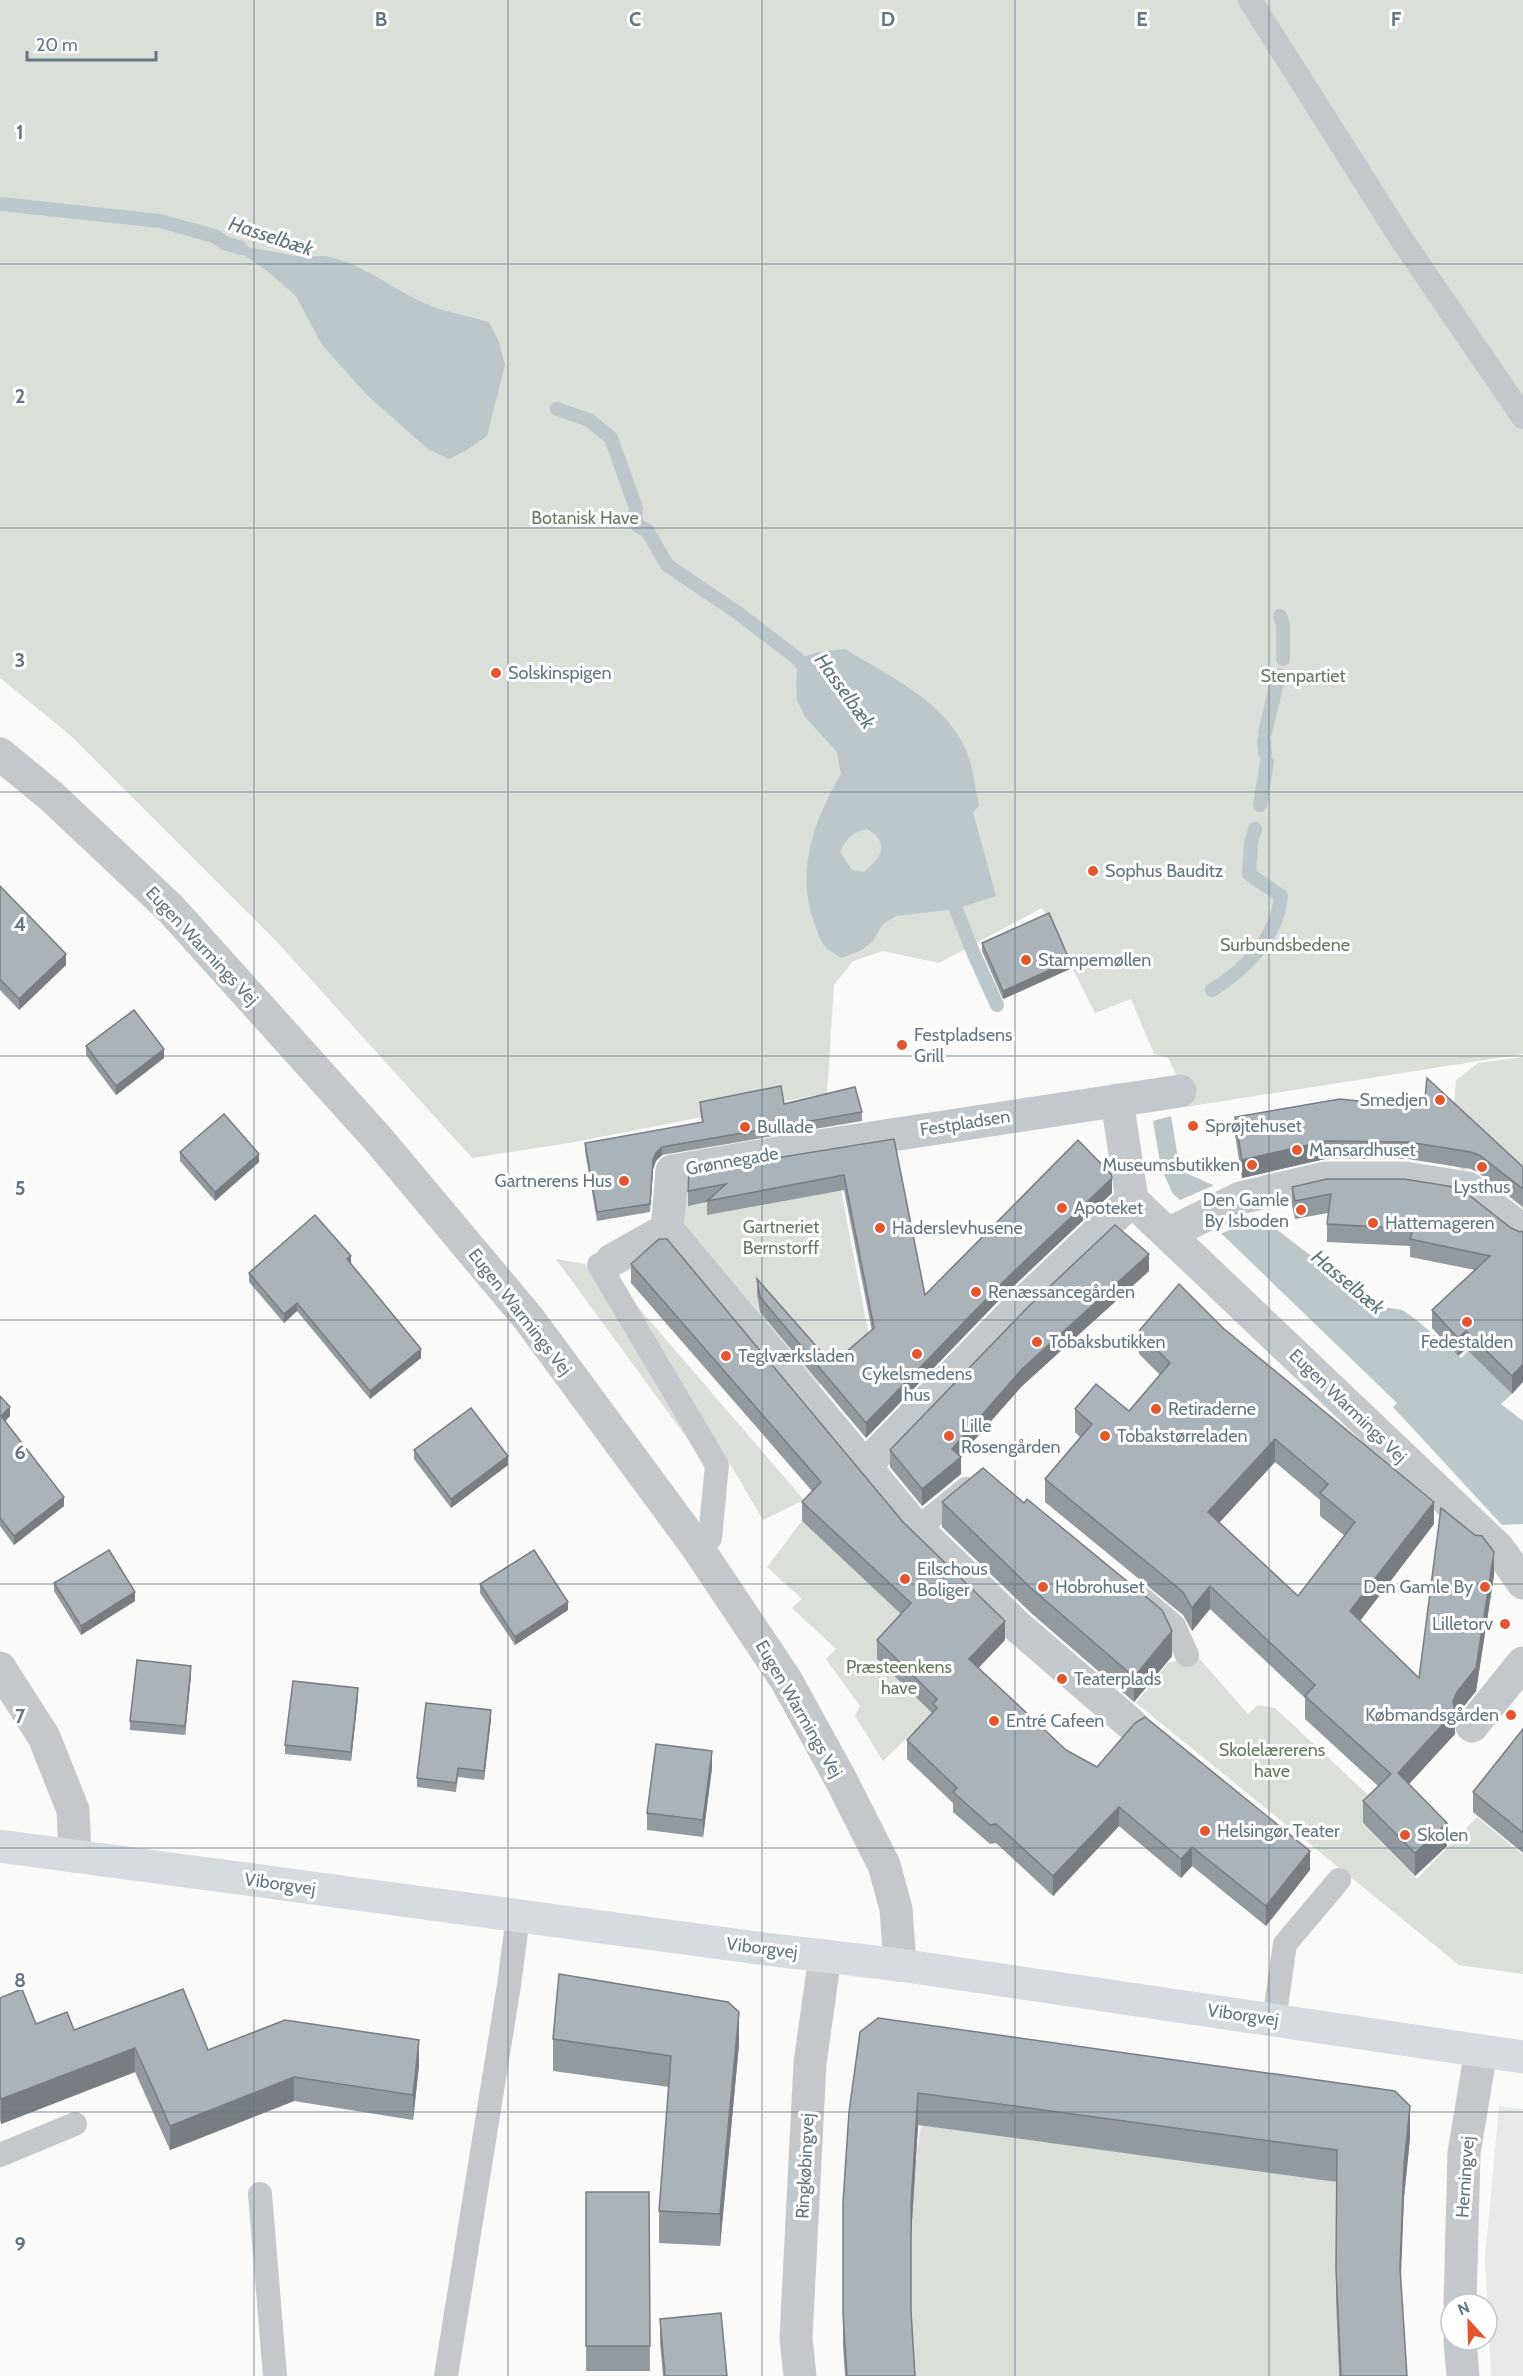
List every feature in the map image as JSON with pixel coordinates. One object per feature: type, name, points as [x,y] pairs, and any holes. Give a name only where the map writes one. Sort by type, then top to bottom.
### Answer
[{"type":"street","name":"Eugen Warmings Vej","points":[[0,754],[51,796],[170,908],[378,1138],[529,1319],[698,1547],[786,1680],[840,1778],[884,1865],[896,1909],[900,1965]]},
{"type":"street","name":"Festpladsen","points":[[813,1146],[1180,1091]]},
{"type":"street","points":[[865,1466],[1016,1310],[1131,1200],[1117,1101]]},
{"type":"street","name":"Grønnegade","points":[[667,1229],[672,1172],[813,1146]]},
{"type":"street","points":[[1168,1234],[1240,1198],[1325,1178],[1405,1178],[1468,1188],[1523,1232]]},
{"type":"street","name":"Eugen Warmings Vej","points":[[1131,1200],[1498,1549],[1523,1583]]},
{"type":"street","points":[[606,1262],[667,1229],[917,1529],[1018,1627],[1131,1724]]},
{"type":"street","points":[[1472,1726],[1523,1663]]},
{"type":"street","points":[[0,1668],[44,1737],[73,1810],[75,1856]]},
{"type":"street","name":"Viborgvej","points":[[0,1846],[825,1957],[900,1965],[1523,2057]]},
{"type":"street","name":"Ringkøbingvej","points":[[800,2376],[796,2338],[810,2063],[825,1957]]},
{"type":"street","name":"Herningvej","points":[[1460,2292],[1464,2153],[1481,2050]]},
{"type":"street","points":[[1461,2352],[1463,2376]]},
{"type":"lane","points":[[1250,0],[1402,240],[1523,417]]},
{"type":"lane","points":[[606,1262],[717,1465],[710,1538],[698,1547]]},
{"type":"lane","points":[[917,1529],[986,1472]]},
{"type":"lane","points":[[1121,1582],[1174,1626],[1187,1655]]},
{"type":"lane","points":[[1274,2020],[1285,1944],[1339,1880]]},
{"type":"lane","points":[[446,2376],[518,1916]]},
{"type":"lane","points":[[0,2155],[75,2124]]},
{"type":"lane","points":[[260,2194],[275,2376]]},
{"type":"shaded area","points":[[1499,2106],[1523,2109],[1523,2376],[1491,2376],[1490,2352],[1499,2352],[1499,2292],[1487,2292],[1485,2258]]},
{"type":"green space","name":"Botanisk Have","points":[[0,0],[1523,0],[1523,1054],[1185,1107],[1178,1078],[1168,1058],[1154,1054],[1131,999],[1095,1013],[1042,908],[939,963],[883,951],[853,961],[834,985],[827,1093],[569,1143],[472,1158],[278,943],[70,735],[0,678]]},
{"type":"green space","points":[[1523,1057],[1523,1209],[1489,1177],[1484,1149],[1464,1171],[1450,1163],[1456,1080],[1478,1063]]},
{"type":"green space","name":"Gartneriet Bernstorff","points":[[835,1159],[871,1346],[819,1385],[686,1232],[678,1192],[734,1175]]},
{"type":"green space","points":[[556,1259],[585,1264],[686,1437]]},
{"type":"green space","points":[[638,1307],[804,1500],[763,1520]]},
{"type":"green space","name":"Præsteenkens have","points":[[802,1521],[970,1677],[883,1761],[855,1716],[860,1706],[826,1659],[836,1649],[792,1608],[802,1599],[767,1567]]},
{"type":"green space","name":"Skolelærerens have","points":[[1197,1656],[1248,1714],[1258,1705],[1275,1708],[1380,1806],[1362,1823],[1417,1879],[1477,1817],[1523,1855],[1523,1974],[1459,1965],[1136,1703],[1168,1663]]},
{"type":"green space","points":[[921,2125],[1338,2182],[1336,2301],[1339,2376],[913,2376],[910,2250]]},
{"type":"water","points":[[225,243],[307,258],[321,256],[336,259],[353,265],[431,306],[489,322],[499,342],[505,365],[487,436],[449,459],[428,449],[368,396],[322,345],[296,296],[266,270]]},
{"type":"water","points":[[845,649],[913,691],[943,716],[956,731],[972,769],[979,806],[973,812],[996,896],[956,909],[896,916],[882,925],[873,941],[860,951],[841,958],[827,948],[821,940],[810,907],[807,887],[807,867],[815,829],[841,774],[837,752],[805,717],[797,700],[798,659],[818,652]],"holes":[[[867,829],[874,834],[881,845],[879,857],[863,872],[852,870],[840,852],[845,843],[854,834]]]},
{"type":"water","points":[[1171,1116],[1178,1158],[1186,1173],[1213,1185],[1264,1220],[1377,1306],[1402,1310],[1461,1358],[1468,1351],[1512,1394],[1501,1404],[1523,1421],[1523,1524],[1502,1525],[1393,1407],[1397,1403],[1225,1237],[1173,1194],[1161,1168],[1153,1121]]},
{"type":"pier","points":[[1217,1184],[1262,1216],[1218,1235],[1178,1201]]},
{"type":"building","points":[[0,886],[66,954],[19,999],[0,979]]},
{"type":"building","name":"Stampemøllen","points":[[1049,913],[1070,961],[1003,991],[982,943]]},
{"type":"building","points":[[134,1010],[164,1049],[116,1086],[86,1046]]},
{"type":"building","points":[[1427,1078],[1523,1167],[1523,1189],[1479,1155],[1408,1142],[1325,1141],[1242,1160],[1235,1117],[1340,1099],[1424,1108]]},
{"type":"building","points":[[781,1086],[784,1104],[855,1087],[862,1112],[662,1147],[653,1160],[650,1204],[597,1212],[585,1143],[703,1122],[700,1102]]},
{"type":"building","points":[[224,1114],[259,1154],[215,1192],[180,1152]]},
{"type":"building","points":[[894,1139],[925,1295],[1078,1140],[1111,1174],[1112,1178],[1003,1282],[866,1423],[760,1297],[757,1279],[832,1364],[874,1328],[844,1175],[707,1201],[726,1184],[688,1191],[689,1172]]},
{"type":"building","points":[[1327,1179],[1404,1179],[1460,1188],[1511,1228],[1523,1231],[1523,1364],[1512,1376],[1466,1331],[1458,1338],[1432,1310],[1490,1256],[1410,1239],[1413,1229],[1327,1224],[1331,1194],[1295,1201],[1292,1187]]},
{"type":"building","points":[[315,1215],[351,1256],[347,1259],[421,1349],[370,1391],[297,1303],[284,1314],[249,1273]]},
{"type":"building","points":[[1115,1225],[1149,1254],[1022,1369],[952,1449],[961,1457],[922,1489],[890,1450],[1029,1306]]},
{"type":"building","points":[[659,1239],[667,1239],[903,1522],[1005,1621],[969,1659],[1066,1750],[1097,1767],[1135,1723],[1145,1717],[1310,1851],[1266,1906],[1192,1847],[1181,1859],[1119,1807],[1053,1876],[996,1824],[990,1825],[953,1792],[957,1788],[907,1740],[937,1708],[933,1704],[937,1699],[877,1640],[911,1603],[802,1502],[821,1482],[631,1264]]},
{"type":"building","points":[[1179,1284],[1223,1328],[1434,1502],[1350,1611],[1419,1678],[1441,1508],[1475,1535],[1482,1536],[1494,1552],[1476,1668],[1457,1692],[1453,1701],[1455,1711],[1398,1773],[1447,1823],[1415,1853],[1363,1801],[1391,1774],[1305,1696],[1315,1685],[1210,1586],[1192,1608],[1183,1592],[1045,1479],[1092,1424],[1075,1409],[1096,1384],[1129,1411],[1170,1363],[1139,1331]],"holes":[[[1275,1439],[1328,1484],[1320,1493],[1355,1522],[1298,1596],[1208,1512]]]},
{"type":"building","points":[[0,1396],[10,1407],[1,1416],[64,1497],[14,1536],[0,1518]]},
{"type":"building","points":[[471,1408],[508,1456],[451,1499],[414,1450]]},
{"type":"building","points":[[983,1468],[1024,1503],[1027,1499],[1162,1610],[1172,1631],[1134,1677],[1031,1588],[942,1502]]},
{"type":"building","points":[[109,1550],[135,1592],[81,1626],[54,1583]]},
{"type":"building","points":[[534,1550],[568,1602],[515,1637],[480,1584]]},
{"type":"building","points":[[137,1660],[191,1666],[185,1726],[130,1721]]},
{"type":"building","points":[[293,1681],[358,1688],[351,1752],[285,1745]]},
{"type":"building","points":[[426,1703],[491,1710],[484,1771],[458,1768],[456,1783],[417,1778]]},
{"type":"building","points":[[1523,1729],[1523,1833],[1473,1792]]},
{"type":"building","points":[[656,1744],[712,1751],[703,1820],[647,1813]]},
{"type":"building","points":[[559,1974],[728,2002],[739,2012],[720,2214],[659,2211],[671,2056],[553,2039]]},
{"type":"building","points":[[22,1989],[36,2024],[67,2012],[74,2030],[183,1989],[208,2050],[285,2020],[419,2040],[413,2095],[294,2077],[170,2126],[135,2048],[1,2099],[0,1998]]},
{"type":"building","points":[[878,2018],[1395,2091],[1410,2106],[1404,2165],[1400,2268],[1407,2376],[1341,2376],[1336,2269],[1337,2150],[918,2093],[911,2205],[911,2311],[915,2376],[847,2376],[843,2314],[843,2203],[849,2112],[860,2032]]},
{"type":"building","points":[[586,2192],[649,2192],[650,2346],[586,2346]]},
{"type":"building","points":[[721,2313],[727,2376],[665,2376],[660,2319]]},
{"type":"waterway","name":"Hasselbæk","points":[[0,204],[160,221],[214,236],[225,243],[241,248]]},
{"type":"waterway","name":"Hasselbæk","points":[[557,409],[589,420],[611,438],[636,508],[635,518],[638,526],[647,530],[667,565],[738,613],[798,659],[809,673]]},
{"type":"waterway","points":[[1280,616],[1283,625],[1283,659]]},
{"type":"waterway","points":[[1265,732],[1279,675]]},
{"type":"waterway","points":[[1264,741],[1265,753]]},
{"type":"waterway","points":[[1260,805],[1267,762]]},
{"type":"waterway","points":[[1212,990],[1248,962],[1267,938],[1279,911],[1281,896],[1249,874],[1251,843],[1255,829]]},
{"type":"waterway","name":"Hasselbæk","points":[[948,895],[997,1005]]},
{"type":"place","name":"Solskinspigen","points":[[496,673]]},
{"type":"place","name":"Sophus Bauditz","points":[[1093,871]]},
{"type":"place","name":"Stampemøllen","points":[[1026,960]]},
{"type":"place","name":"Festpladsens Grill","points":[[902,1045]]},
{"type":"place","name":"Smedjen","points":[[1440,1100]]},
{"type":"place","name":"Sprøjtehuset","points":[[1193,1126]]},
{"type":"place","name":"Bullade","points":[[745,1127]]},
{"type":"place","name":"Mansardhuset","points":[[1297,1150]]},
{"type":"place","name":"Museumsbutikken","points":[[1252,1165]]},
{"type":"place","name":"Lysthus","points":[[1482,1167]]},
{"type":"place","name":"Gartnerens Hus","points":[[624,1181]]},
{"type":"place","name":"Apoteket","points":[[1062,1208]]},
{"type":"place","name":"Den Gamle By Isboden","points":[[1301,1210]]},
{"type":"place","name":"Hattemageren","points":[[1373,1223]]},
{"type":"place","name":"Haderslevhusene","points":[[880,1228]]},
{"type":"place","name":"Renæssancegården","points":[[976,1292]]},
{"type":"place","name":"Fedestalden","points":[[1467,1322]]},
{"type":"place","name":"Tobaksbutikken","points":[[1037,1342]]},
{"type":"place","name":"Cykelsmedens hus","points":[[917,1354]]},
{"type":"place","name":"Teglværksladen","points":[[726,1356]]},
{"type":"place","name":"Retiraderne","points":[[1156,1409]]},
{"type":"place","name":"Lille Rosengården","points":[[949,1436]]},
{"type":"place","name":"Tobakstørreladen","points":[[1105,1436]]},
{"type":"place","name":"Eilschous Boliger","points":[[905,1579]]},
{"type":"place","name":"Hobrohuset","points":[[1043,1587]]},
{"type":"place","name":"Den Gamle By","points":[[1485,1587]]},
{"type":"place","name":"Lilletorv","points":[[1505,1624]]},
{"type":"place","name":"Teaterplads","points":[[1062,1679]]},
{"type":"place","name":"Købmandsgården","points":[[1511,1715]]},
{"type":"place","name":"Entré Cafeen","points":[[994,1721]]},
{"type":"place","name":"Helsingør Teater","points":[[1205,1831]]},
{"type":"place","name":"Skolen","points":[[1405,1835]]},
{"type":"park label","name":"Stenpartiet","points":[[1303,676]]},
{"type":"park label","name":"Surbundsbedene","points":[[1285,945]]}]
